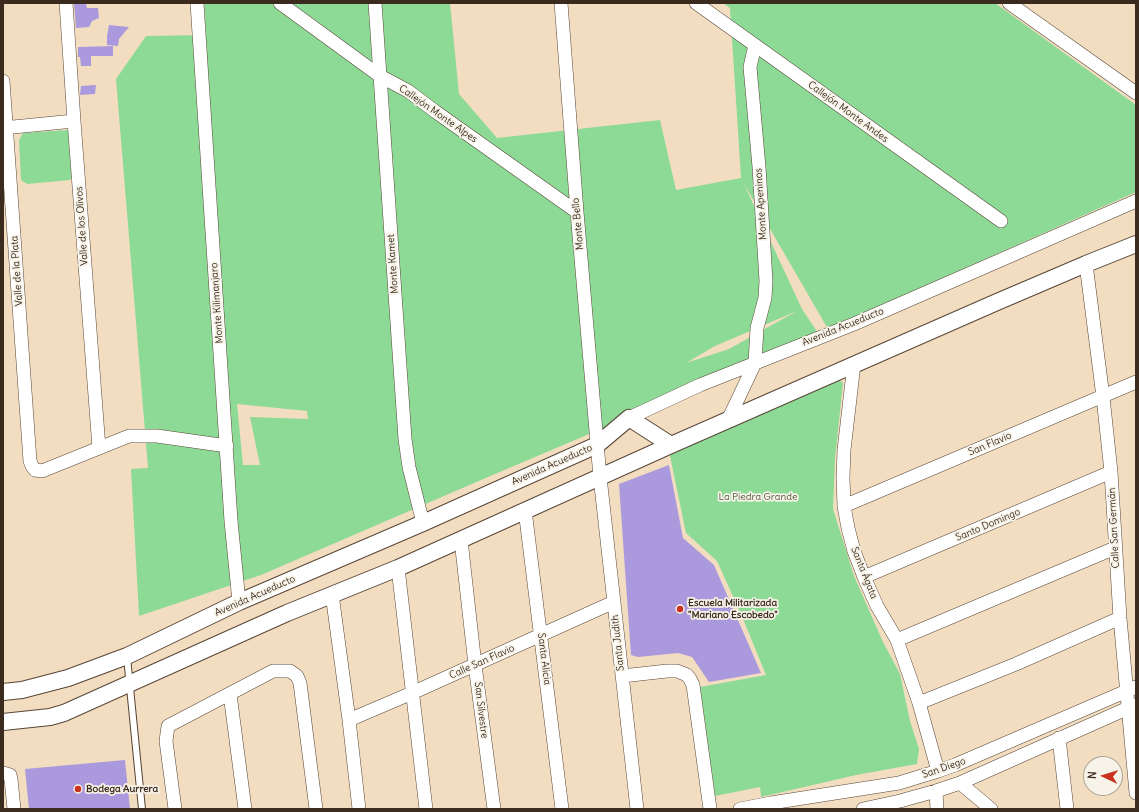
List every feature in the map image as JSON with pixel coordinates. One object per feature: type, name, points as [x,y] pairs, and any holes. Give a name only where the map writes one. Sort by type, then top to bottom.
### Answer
[{"type":"street","name":"Valle de los Olivos","points":[[66,3],[99,448]]},
{"type":"street","name":"Monte Kilimanjaro","points":[[197,3],[231,521],[239,602]]},
{"type":"street","name":"Callejón Monte Alpes","points":[[280,3],[380,76],[408,91],[442,117],[577,212]]},
{"type":"street","name":"Monte Kamet","points":[[375,3],[405,440],[409,467],[423,523]]},
{"type":"street","name":"Monte Bello","points":[[561,3],[600,477]]},
{"type":"street","name":"Callejón Monte Andes","points":[[696,3],[1001,221]]},
{"type":"street","points":[[1009,3],[1136,93]]},
{"type":"street","name":"Monte Apeninos","points":[[754,45],[750,67],[759,167],[766,281],[764,298],[757,328],[755,363]]},
{"type":"street","name":"Valle de la Plata","points":[[3,81],[5,128],[30,461],[35,470],[42,471],[99,448]]},
{"type":"street","points":[[5,128],[74,121]]},
{"type":"street","name":"Avenida Acueducto","points":[[3,692],[22,690],[68,678],[127,656],[239,602],[423,523],[597,445],[629,418],[700,385],[854,324],[1136,201]]},
{"type":"street","points":[[3,722],[50,717],[64,713],[287,613],[398,568],[854,364],[1136,244]]},
{"type":"street","name":"Calle San Germán","points":[[1086,264],[1111,472],[1120,618],[1131,689],[1136,793]]},
{"type":"street","points":[[728,420],[755,363]]},
{"type":"street","name":"Santa Ágata","points":[[854,364],[844,450],[844,506],[848,528],[854,551],[864,577],[897,640],[919,703],[938,771]]},
{"type":"street","name":"San Flavio","points":[[844,506],[1136,382]]},
{"type":"street","points":[[629,418],[671,445]]},
{"type":"street","points":[[99,448],[129,436],[143,435],[227,446]]},
{"type":"street","name":"Santo Domingo","points":[[864,577],[1111,472]]},
{"type":"street","name":"Santa Judith","points":[[600,477],[637,809]]},
{"type":"street","name":"Santa Alicia","points":[[525,510],[562,809]]},
{"type":"street","name":"San Silvestre","points":[[461,540],[475,665],[494,809]]},
{"type":"street","points":[[897,640],[1115,548]]},
{"type":"street","points":[[398,568],[426,809]]},
{"type":"street","points":[[332,594],[359,809]]},
{"type":"street","name":"Calle San Flavio","points":[[349,720],[541,636],[614,602]]},
{"type":"street","points":[[919,703],[1016,664],[1120,618]]},
{"type":"street","points":[[175,809],[166,741],[168,726],[273,671],[290,671],[297,676],[300,683],[316,809]]},
{"type":"street","points":[[622,676],[677,671],[687,675],[690,679],[693,685],[710,809]]},
{"type":"street","name":"San Diego","points":[[740,809],[899,783],[955,765],[1131,689]]},
{"type":"street","points":[[230,694],[245,809]]},
{"type":"street","name":"San Diego","points":[[864,809],[900,801],[960,783],[1132,707]]},
{"type":"street","points":[[1059,738],[1067,809]]},
{"type":"street","points":[[6,774],[14,809]]},
{"type":"street","points":[[960,783],[991,809]]},
{"type":"street","points":[[936,791],[937,809]]},
{"type":"lane","points":[[127,656],[142,809]]},
{"type":"green space","points":[[204,3],[450,3],[459,94],[497,138],[660,120],[676,190],[741,178],[730,8],[723,3],[995,3],[1136,105],[1136,192],[828,329],[744,184],[802,309],[820,336],[261,575],[139,616],[131,469],[148,468],[116,79],[146,36],[206,35]],"holes":[[[797,311],[729,349],[686,363],[715,346]],[[237,404],[307,411],[308,419],[250,417],[260,465],[243,465]]]},
{"type":"green space","points":[[68,130],[72,135],[73,176],[70,180],[27,184],[21,180],[19,140],[23,133]]},
{"type":"green space","name":"La Piedra Grande","points":[[839,380],[843,383],[835,459],[833,509],[854,576],[883,642],[900,674],[910,721],[919,749],[917,764],[856,775],[761,797],[760,787],[715,796],[700,687],[766,675],[717,561],[686,533],[669,451]]},
{"type":"building","points":[[74,3],[86,3],[87,8],[98,8],[99,18],[92,21],[89,27],[76,28]]},
{"type":"building","points":[[109,25],[129,27],[119,39],[118,46],[107,45]]},
{"type":"building","points":[[113,46],[113,56],[91,56],[91,66],[81,66],[80,57],[78,57],[78,47]]},
{"type":"building","points":[[96,85],[95,94],[80,95],[81,86]]},
{"type":"building","name":"Escuela Militarizada \"Mariano Escobedo\"","points":[[669,465],[683,538],[714,565],[761,673],[709,682],[692,657],[678,653],[638,657],[631,655],[619,484]]},
{"type":"building","name":"Bodega Aurrera","points":[[125,760],[130,809],[29,809],[25,769]]},
{"type":"place","name":"Escuela Militarizada \"Mariano Escobedo\"","points":[[680,609]]},
{"type":"place","name":"Bodega Aurrera","points":[[78,789]]}]
